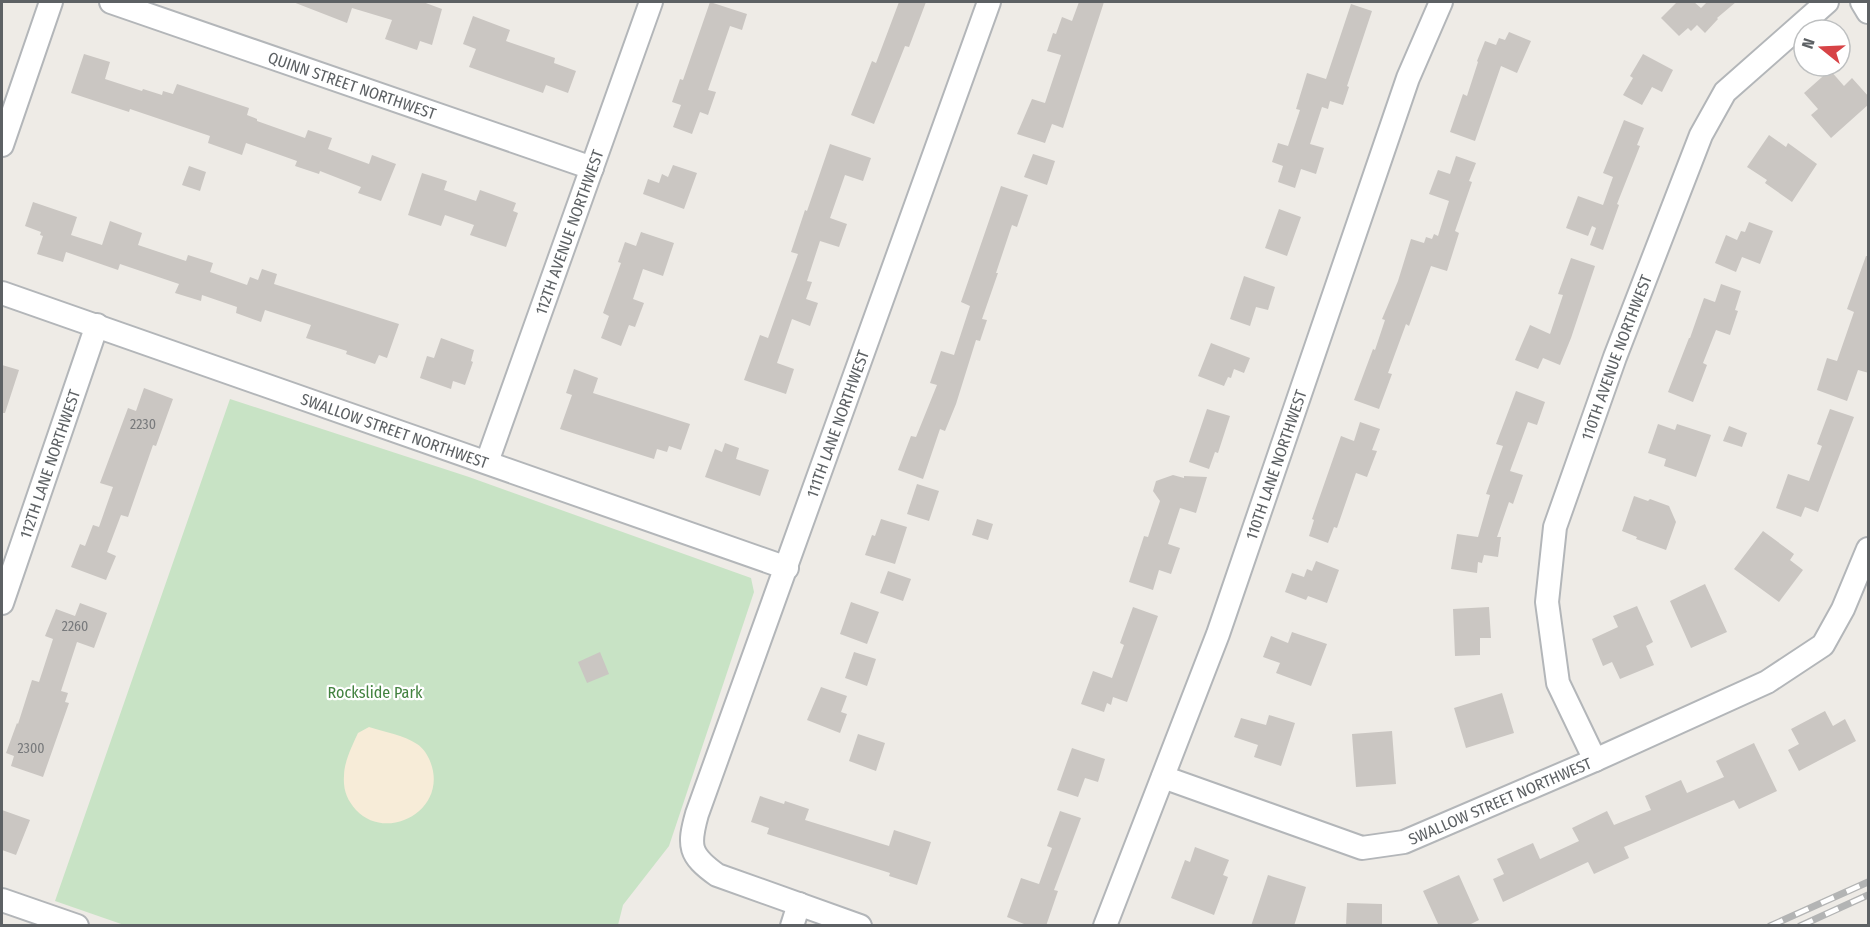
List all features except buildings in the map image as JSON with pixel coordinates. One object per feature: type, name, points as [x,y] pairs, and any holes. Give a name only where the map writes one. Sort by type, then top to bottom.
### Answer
[{"type":"street","points":[[2,145],[51,2]]},
{"type":"street","name":"QUINN STREET NORTHWEST","points":[[111,2],[592,168]]},
{"type":"street","name":"112TH AVENUE NORTHWEST","points":[[487,462],[651,2]]},
{"type":"street","name":"111TH LANE NORTHWEST","points":[[795,915],[717,875],[702,864],[693,850],[692,832],[989,2]]},
{"type":"street","name":"110TH LANE NORTHWEST","points":[[1105,926],[1218,634],[1408,78],[1441,2]]},
{"type":"street","name":"110TH AVENUE NORTHWEST","points":[[1595,760],[1558,683],[1546,602],[1555,527],[1615,357],[1701,135],[1725,92],[1827,2]]},
{"type":"street","points":[[1862,2],[1869,12]]},
{"type":"street","name":"SWALLOW STREET NORTHWEST","points":[[2,293],[786,568]]},
{"type":"street","name":"112TH LANE NORTHWEST","points":[[2,603],[97,325]]},
{"type":"street","name":"SWALLOW STREET NORTHWEST","points":[[1163,777],[1362,848],[1404,842],[1595,760],[1767,682],[1823,645],[1843,609],[1869,549]]},
{"type":"street","points":[[2,900],[77,926]]},
{"type":"street","points":[[795,915],[860,926]]},
{"type":"green space","name":"Rockslide Park","points":[[230,399],[469,477],[751,578],[754,592],[669,846],[623,905],[618,925],[127,926],[55,901]]},
{"type":"sand","points":[[369,727],[400,736],[417,744],[423,749],[433,771],[433,786],[428,800],[420,810],[395,823],[381,823],[368,819],[356,810],[345,790],[344,771],[351,749],[358,733]]},
{"type":"railway","points":[[1770,926],[1868,882]]},
{"type":"railway","points":[[1800,926],[1868,895]]}]
